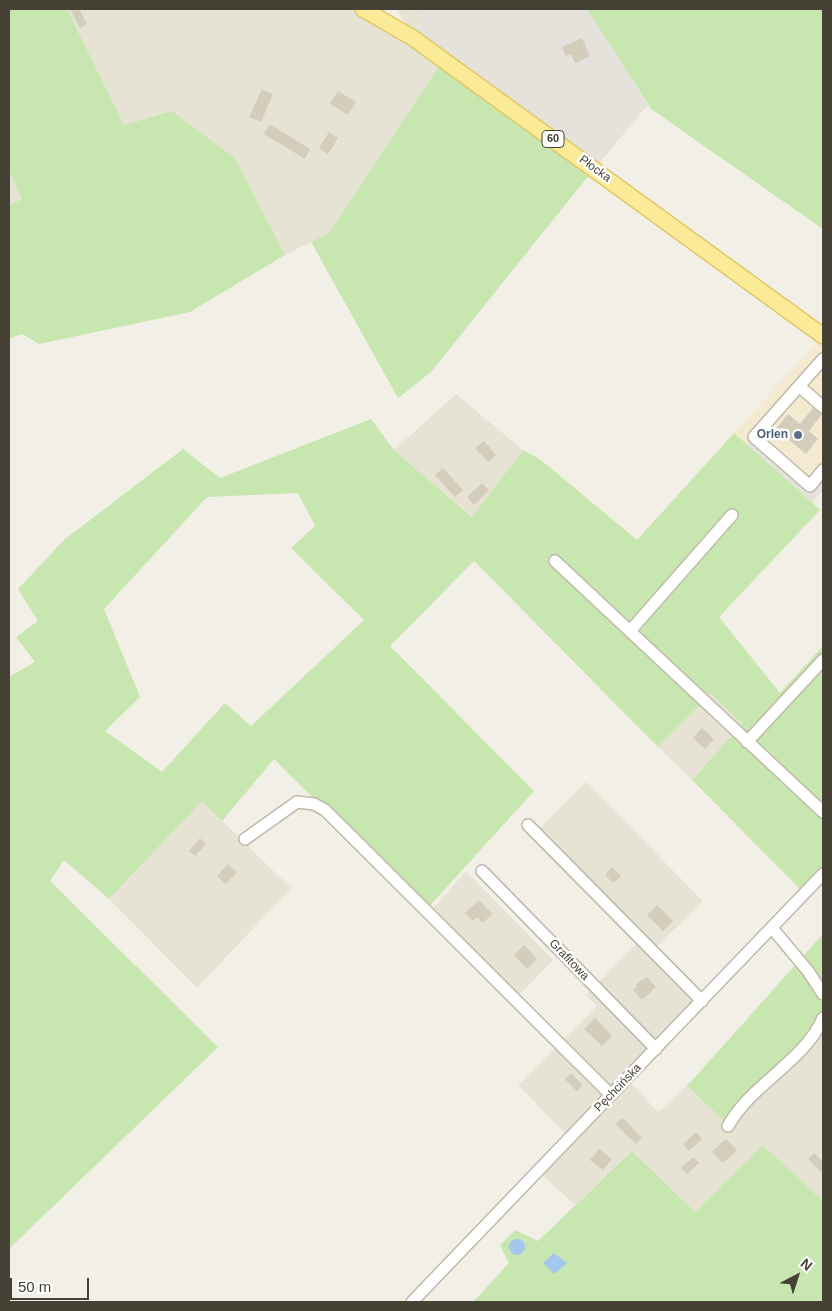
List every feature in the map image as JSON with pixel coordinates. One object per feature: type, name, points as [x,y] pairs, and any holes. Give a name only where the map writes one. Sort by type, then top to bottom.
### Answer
[{"type":"main road","name":"Płocka","points":[[363,9],[413,38],[823,336]]},
{"type":"street","points":[[823,360],[754,437],[810,486],[823,470]]},
{"type":"street","points":[[799,386],[823,407]]},
{"type":"street","points":[[630,631],[732,515]]},
{"type":"street","points":[[555,561],[823,812]]},
{"type":"street","points":[[747,742],[823,660]]},
{"type":"street","points":[[245,839],[297,802],[314,804],[325,810],[611,1094]]},
{"type":"street","points":[[528,825],[702,1001]]},
{"type":"street","name":"Grafitowa","points":[[482,871],[656,1049]]},
{"type":"street","name":"Pęchcińska","points":[[412,1302],[823,874]]},
{"type":"street","points":[[772,928],[808,972],[823,994]]},
{"type":"street","points":[[728,1126],[738,1109],[811,1040],[823,1018]]},
{"type":"shaded area","points":[[67,9],[363,9],[412,37],[397,9],[427,9],[413,38],[443,60],[329,233],[285,255],[235,158],[172,111],[124,125]]},
{"type":"shaded area","points":[[427,9],[587,9],[648,105],[594,169],[413,38]]},
{"type":"shaded area","points":[[9,170],[22,199],[9,205]]},
{"type":"shaded area","points":[[819,340],[823,343],[823,490],[812,502],[734,433]]},
{"type":"shaded area","points":[[456,394],[523,450],[473,517],[394,450]]},
{"type":"shaded area","points":[[754,437],[810,486],[823,470],[823,490],[812,502],[747,445]]},
{"type":"shaded area","points":[[711,694],[742,724],[692,780],[658,747]]},
{"type":"shaded area","points":[[586,782],[703,901],[654,949],[538,830]]},
{"type":"shaded area","points":[[202,801],[291,888],[197,988],[109,899]]},
{"type":"shaded area","points":[[466,871],[553,960],[517,997],[431,911]]},
{"type":"shaded area","points":[[637,943],[701,1007],[631,1083],[658,1112],[687,1086],[724,1121],[823,1025],[823,1201],[763,1145],[695,1212],[632,1151],[575,1205],[533,1167],[565,1133],[518,1085],[597,1006],[586,995]]},
{"type":"green space","points":[[9,9],[67,9],[124,125],[172,111],[235,158],[285,255],[190,312],[39,344],[22,334],[9,339],[9,205],[22,199],[9,170]]},
{"type":"green space","points":[[587,9],[823,9],[823,229],[651,109]]},
{"type":"green space","points":[[443,60],[594,169],[431,372],[398,398],[311,242],[329,233]]},
{"type":"green space","points":[[371,419],[394,450],[472,517],[523,450],[541,460],[637,540],[734,433],[820,510],[719,617],[780,693],[823,646],[823,874],[805,894],[692,780],[742,724],[711,694],[658,747],[474,561],[390,646],[534,791],[426,910],[274,759],[222,821],[202,801],[109,899],[64,860],[50,881],[218,1047],[9,1249],[9,677],[35,662],[16,637],[38,621],[18,589],[64,540],[183,449],[220,478]],"holes":[[[298,493],[315,526],[291,548],[364,620],[251,726],[225,703],[162,772],[105,731],[140,697],[104,609],[207,497]]]},
{"type":"green space","points":[[823,934],[823,1025],[724,1121],[687,1086]]},
{"type":"green space","points":[[763,1145],[823,1201],[823,1302],[473,1302],[509,1263],[500,1245],[515,1230],[538,1241],[632,1151],[695,1212]]},
{"type":"water","points":[[517,1239],[523,1241],[525,1247],[523,1253],[517,1255],[511,1253],[509,1247],[511,1241]]},
{"type":"water","points":[[554,1253],[567,1263],[554,1274],[543,1263]]},
{"type":"building","points":[[70,9],[79,9],[87,24],[80,28]]},
{"type":"building","points":[[582,38],[590,56],[575,63],[571,54],[566,56],[562,47]]},
{"type":"building","points":[[262,89],[273,94],[261,122],[249,117]]},
{"type":"building","points":[[338,91],[356,102],[348,115],[330,104]]},
{"type":"building","points":[[270,124],[310,149],[305,159],[264,134]]},
{"type":"building","points":[[329,132],[338,138],[328,154],[319,148]]},
{"type":"building","name":"Orlen","points":[[813,408],[822,414],[809,431],[818,439],[806,454],[776,429],[788,414],[800,424]]},
{"type":"building","points":[[484,441],[496,455],[488,462],[475,448]]},
{"type":"building","points":[[443,468],[463,490],[455,497],[435,475]]},
{"type":"building","points":[[482,483],[489,490],[474,505],[467,497]]},
{"type":"building","points":[[702,728],[714,739],[705,749],[693,738]]},
{"type":"building","points":[[200,838],[206,844],[195,856],[189,851]]},
{"type":"building","points":[[228,864],[237,872],[226,884],[217,876]]},
{"type":"building","points":[[612,867],[621,876],[613,883],[605,875]]},
{"type":"building","points":[[479,900],[492,914],[483,923],[477,917],[473,921],[465,913]]},
{"type":"building","points":[[657,905],[673,921],[663,931],[647,915]]},
{"type":"building","points":[[524,945],[537,959],[527,969],[514,955]]},
{"type":"building","points":[[647,977],[656,987],[642,1000],[633,990],[637,987],[635,985]]},
{"type":"building","points":[[595,1018],[612,1036],[602,1046],[584,1029]]},
{"type":"building","points":[[571,1073],[583,1085],[577,1091],[565,1079]]},
{"type":"building","points":[[623,1118],[642,1138],[636,1144],[615,1124]]},
{"type":"building","points":[[696,1132],[702,1139],[689,1151],[683,1144]]},
{"type":"building","points":[[726,1139],[737,1150],[723,1163],[712,1152]]},
{"type":"building","points":[[599,1149],[612,1159],[603,1170],[590,1160]]},
{"type":"building","points":[[814,1153],[823,1162],[823,1174],[808,1159]]},
{"type":"building","points":[[693,1157],[699,1163],[687,1174],[681,1168]]},
{"type":"place","name":"Orlen","points":[[798,435]]}]
